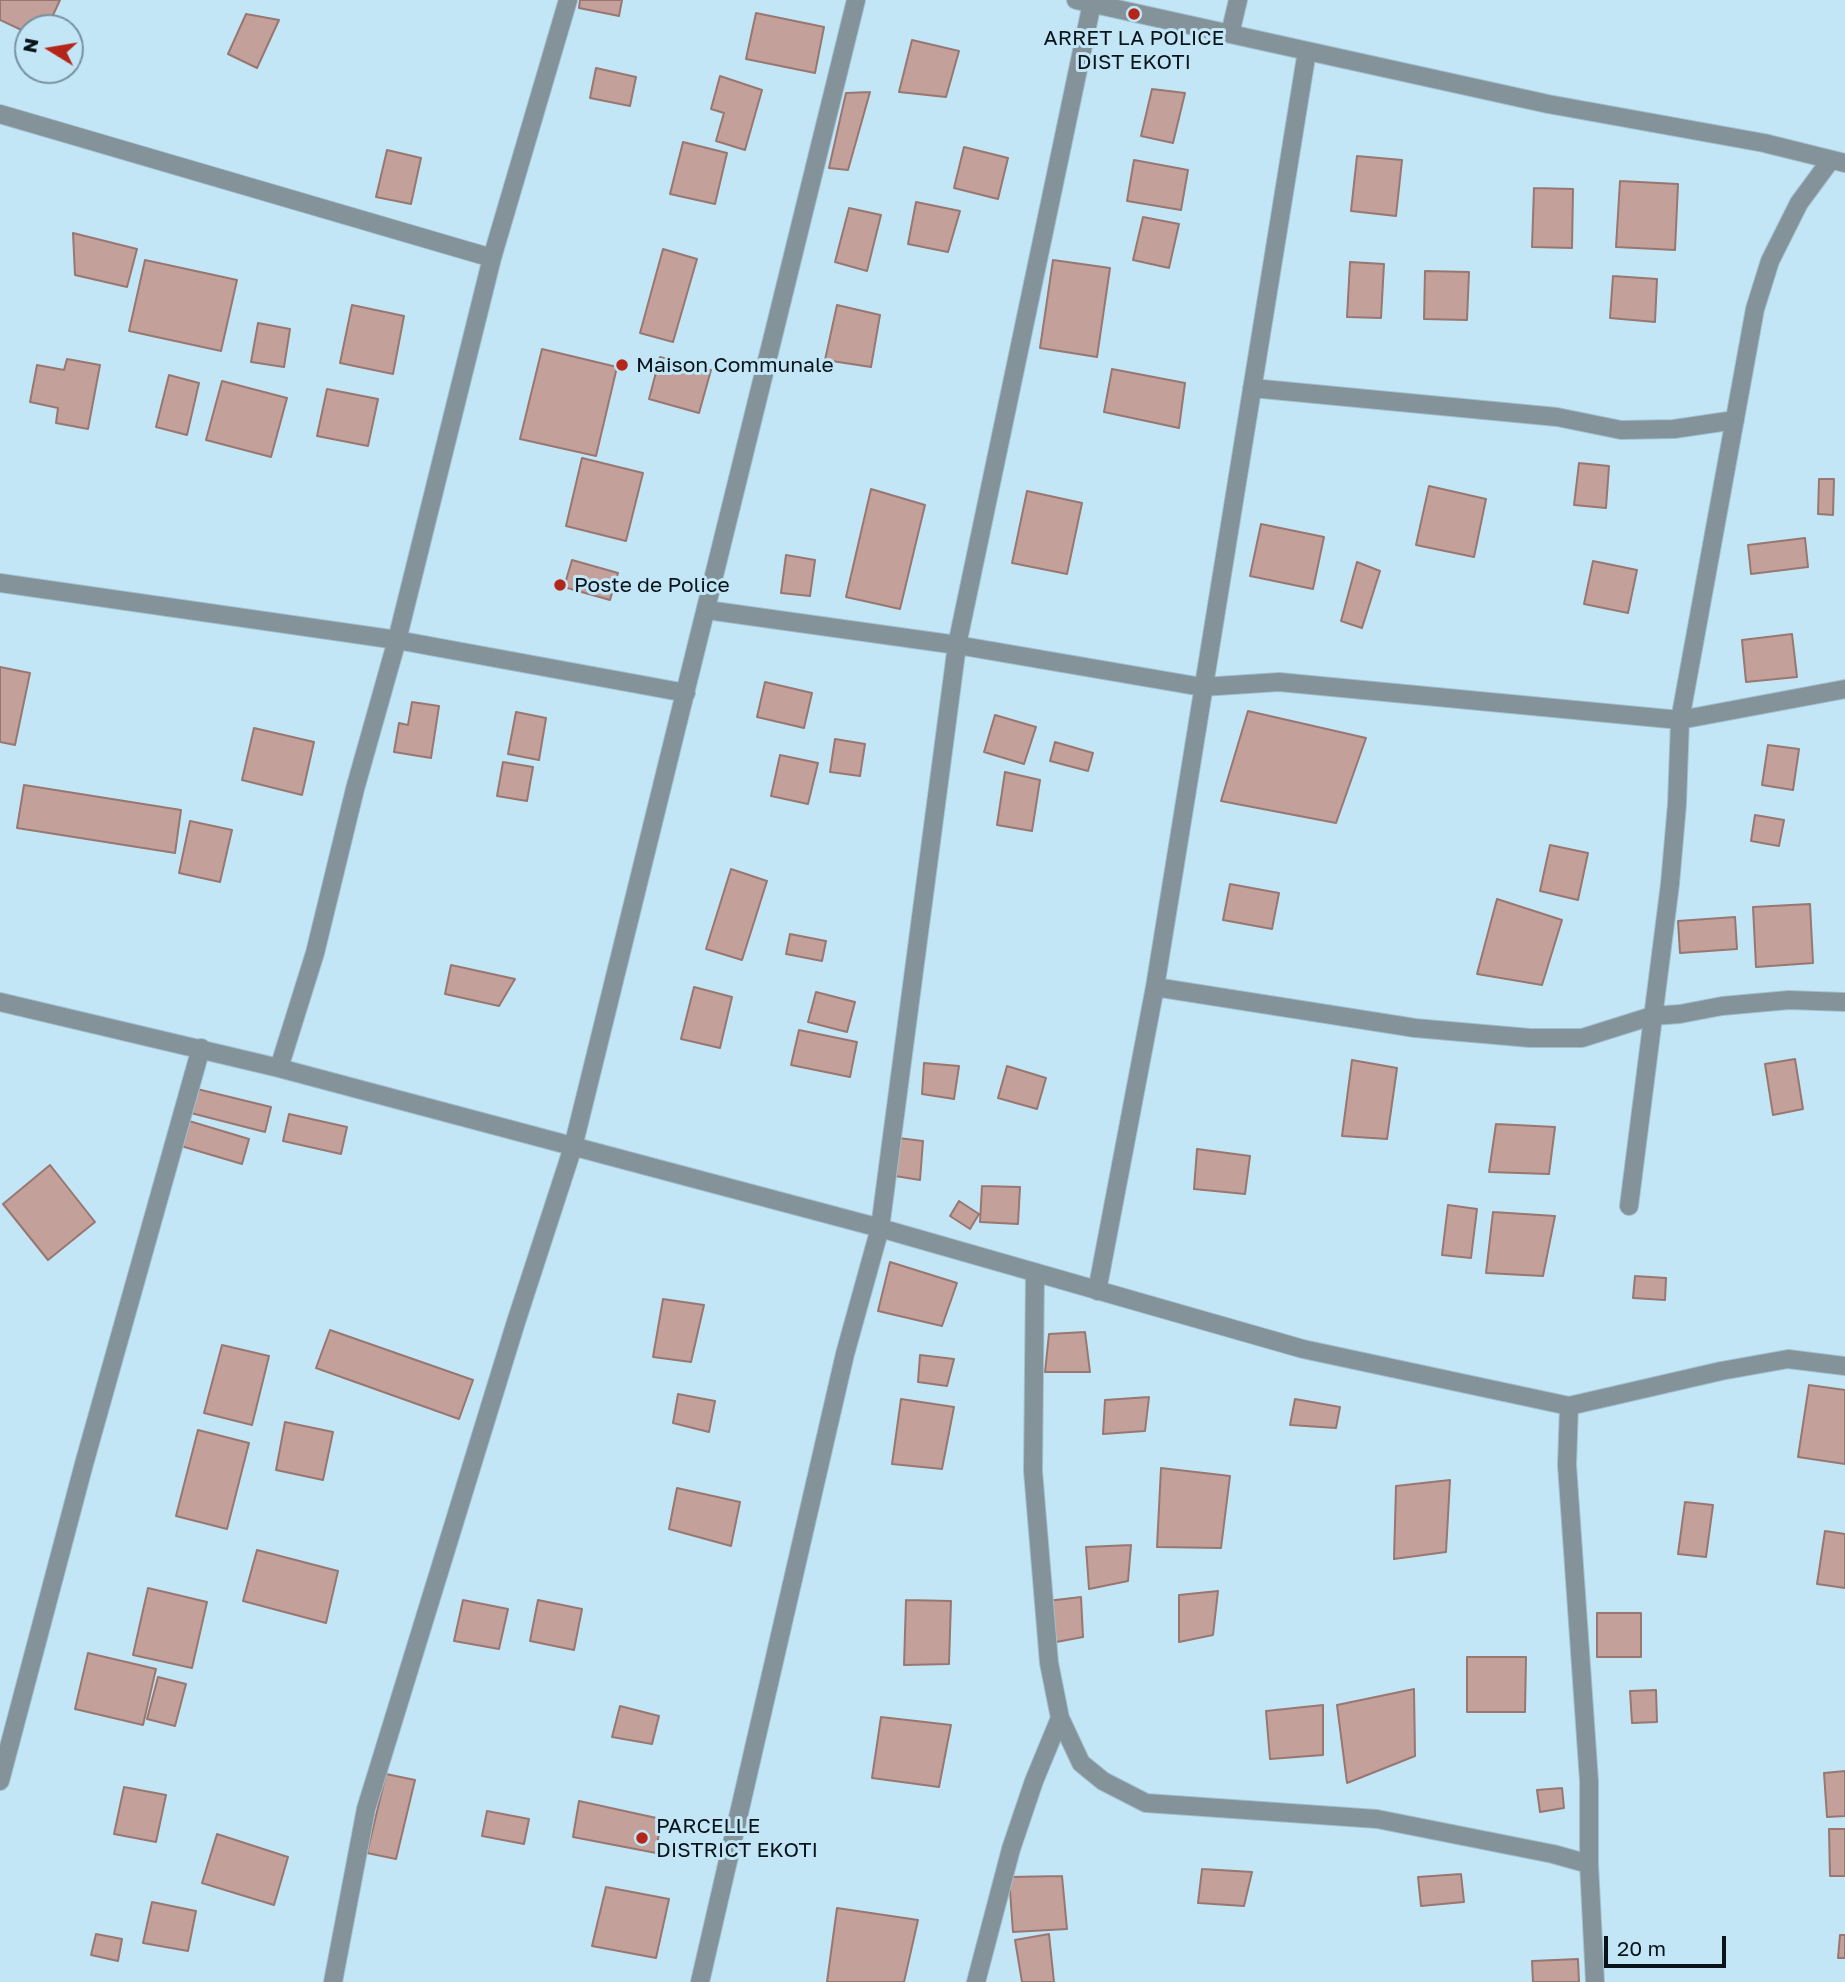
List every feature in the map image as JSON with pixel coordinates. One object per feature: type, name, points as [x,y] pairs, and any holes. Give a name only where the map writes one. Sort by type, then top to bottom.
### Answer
[{"type":"street","points":[[279,1068],[315,953],[355,789],[397,640],[492,258],[568,0]]},
{"type":"street","points":[[333,1982],[366,1809],[516,1322],[573,1147],[856,0]]},
{"type":"street","points":[[1230,34],[1238,0]]},
{"type":"street","points":[[700,1982],[845,1354],[880,1228],[957,645],[1084,2],[1548,104],[1764,143],[1838,162],[1799,203],[1770,261],[1755,309],[1680,720],[1677,804],[1670,884],[1629,1206]]},
{"type":"street","points":[[1097,1291],[1155,987],[1307,51]]},
{"type":"street","points":[[0,114],[492,258]]},
{"type":"street","points":[[1252,388],[1557,417],[1621,430],[1674,429],[1735,420]]},
{"type":"street","points":[[0,583],[397,640],[686,693]]},
{"type":"street","points":[[706,610],[957,645],[1202,687],[1279,682],[1680,720],[1845,689]]},
{"type":"street","points":[[1155,987],[1415,1028],[1530,1038],[1582,1038],[1652,1016],[1722,1006],[1789,1000],[1845,1002]]},
{"type":"street","points":[[0,1002],[279,1068],[880,1228],[1303,1349],[1569,1406],[1721,1370],[1788,1359],[1845,1366]]},
{"type":"street","points":[[0,1781],[88,1450],[201,1048]]},
{"type":"street","points":[[1035,1272],[1033,1471],[1049,1663],[1060,1718],[1082,1762],[1103,1781],[1146,1803],[1377,1819],[1553,1854],[1589,1864]]},
{"type":"street","points":[[1569,1406],[1568,1478],[1589,1780],[1594,1982]]},
{"type":"street","points":[[976,1982],[1011,1849],[1034,1781],[1060,1718]]},
{"type":"building","points":[[0,0],[60,0],[54,14],[14,14],[14,26],[0,20]]},
{"type":"building","points":[[580,0],[622,0],[619,16],[579,8]]},
{"type":"building","points":[[756,13],[824,27],[815,73],[746,59]]},
{"type":"building","points":[[246,14],[279,20],[257,68],[228,54]]},
{"type":"building","points":[[912,40],[959,51],[946,97],[899,92]]},
{"type":"building","points":[[596,68],[636,77],[630,106],[590,98]]},
{"type":"building","points":[[720,76],[762,90],[745,150],[716,141],[724,113],[711,109]]},
{"type":"building","points":[[1152,89],[1185,93],[1173,143],[1141,136]]},
{"type":"building","points":[[870,92],[848,170],[829,168],[846,93]]},
{"type":"building","points":[[683,142],[727,153],[715,204],[670,194]]},
{"type":"building","points":[[964,147],[1008,158],[998,199],[954,188]]},
{"type":"building","points":[[387,150],[421,158],[411,204],[376,197]]},
{"type":"building","points":[[1357,156],[1402,160],[1396,216],[1351,211]]},
{"type":"building","points":[[1134,160],[1188,170],[1181,210],[1127,201]]},
{"type":"building","points":[[1620,181],[1678,184],[1675,250],[1616,247]]},
{"type":"building","points":[[1534,188],[1573,189],[1572,248],[1532,247]]},
{"type":"building","points":[[916,202],[960,211],[948,252],[908,244]]},
{"type":"building","points":[[849,208],[881,215],[867,271],[835,262]]},
{"type":"building","points":[[1143,217],[1179,224],[1169,268],[1133,260]]},
{"type":"building","points":[[73,233],[137,249],[127,287],[75,275]]},
{"type":"building","points":[[663,249],[697,259],[673,342],[640,333]]},
{"type":"building","points":[[145,260],[237,280],[221,351],[129,331]]},
{"type":"building","points":[[1053,260],[1110,268],[1097,357],[1040,348]]},
{"type":"building","points":[[1350,262],[1384,264],[1381,318],[1347,317]]},
{"type":"building","points":[[1425,271],[1469,272],[1467,320],[1424,319]]},
{"type":"building","points":[[1613,276],[1657,279],[1655,322],[1610,318]]},
{"type":"building","points":[[352,305],[404,316],[393,374],[340,363]]},
{"type":"building","points":[[837,305],[880,315],[871,367],[825,360]]},
{"type":"building","points":[[258,323],[290,329],[284,367],[251,362]]},
{"type":"building","points":[[542,349],[617,367],[596,456],[520,439]]},
{"type":"building","points":[[660,357],[711,370],[699,413],[649,399]]},
{"type":"building","points":[[67,359],[100,365],[88,429],[56,423],[58,408],[30,402],[37,365],[64,370]]},
{"type":"building","points":[[1112,369],[1185,383],[1179,428],[1104,412]]},
{"type":"building","points":[[169,375],[199,383],[187,435],[156,427]]},
{"type":"building","points":[[222,381],[287,398],[271,457],[206,440]]},
{"type":"building","points":[[327,389],[378,399],[368,446],[317,436]]},
{"type":"building","points":[[582,458],[643,473],[626,541],[566,526]]},
{"type":"building","points":[[1579,463],[1609,466],[1606,508],[1574,505]]},
{"type":"building","points":[[1819,479],[1834,479],[1833,515],[1818,514]]},
{"type":"building","points":[[1429,486],[1486,499],[1474,557],[1416,545]]},
{"type":"building","points":[[871,489],[925,505],[900,609],[846,597]]},
{"type":"building","points":[[1027,491],[1082,503],[1067,574],[1012,563]]},
{"type":"building","points":[[1261,524],[1324,537],[1313,589],[1250,576]]},
{"type":"building","points":[[1805,538],[1808,567],[1751,574],[1748,545]]},
{"type":"building","points":[[786,555],[815,560],[810,596],[781,593]]},
{"type":"building","points":[[572,560],[618,573],[610,600],[564,587]]},
{"type":"building","points":[[1593,561],[1637,570],[1628,613],[1584,604]]},
{"type":"building","points":[[1357,562],[1380,571],[1362,628],[1341,621]]},
{"type":"building","points":[[1792,634],[1797,677],[1746,682],[1742,640]]},
{"type":"building","points":[[0,667],[30,673],[15,745],[0,742]]},
{"type":"building","points":[[765,682],[812,693],[804,728],[757,717]]},
{"type":"building","points":[[412,702],[439,706],[431,758],[394,752],[399,723],[408,725]]},
{"type":"building","points":[[1248,711],[1366,738],[1336,823],[1221,801]]},
{"type":"building","points":[[516,712],[546,718],[539,760],[508,754]]},
{"type":"building","points":[[995,715],[1036,727],[1024,764],[984,752]]},
{"type":"building","points":[[254,728],[314,742],[302,795],[242,780]]},
{"type":"building","points":[[835,739],[865,744],[860,776],[830,772]]},
{"type":"building","points":[[1055,742],[1093,753],[1088,771],[1050,761]]},
{"type":"building","points":[[1768,745],[1799,749],[1793,790],[1762,785]]},
{"type":"building","points":[[780,755],[818,763],[808,804],[771,796]]},
{"type":"building","points":[[503,762],[533,767],[527,801],[497,796]]},
{"type":"building","points":[[1005,772],[1040,780],[1032,831],[997,825]]},
{"type":"building","points":[[24,785],[181,810],[175,853],[17,828]]},
{"type":"building","points":[[1755,815],[1784,820],[1779,846],[1751,841]]},
{"type":"building","points":[[190,821],[232,830],[220,882],[179,873]]},
{"type":"building","points":[[1550,845],[1588,853],[1578,900],[1540,891]]},
{"type":"building","points":[[731,869],[767,881],[742,960],[706,949]]},
{"type":"building","points":[[1230,884],[1279,893],[1272,929],[1223,920]]},
{"type":"building","points":[[1497,899],[1562,920],[1542,985],[1477,974]]},
{"type":"building","points":[[1810,904],[1813,963],[1756,967],[1753,907]]},
{"type":"building","points":[[1735,917],[1737,949],[1680,953],[1678,921]]},
{"type":"building","points":[[790,934],[826,941],[822,961],[786,954]]},
{"type":"building","points":[[451,965],[515,979],[499,1006],[445,994]]},
{"type":"building","points":[[694,987],[732,997],[720,1048],[681,1039]]},
{"type":"building","points":[[816,992],[855,1002],[847,1032],[808,1022]]},
{"type":"building","points":[[799,1030],[857,1042],[850,1077],[791,1065]]},
{"type":"building","points":[[1795,1059],[1803,1109],[1773,1115],[1765,1064]]},
{"type":"building","points":[[1352,1060],[1397,1068],[1387,1139],[1342,1136]]},
{"type":"building","points":[[924,1063],[959,1066],[954,1099],[922,1094]]},
{"type":"building","points":[[1007,1066],[1046,1078],[1037,1109],[998,1098]]},
{"type":"building","points":[[193,1088],[271,1107],[265,1132],[187,1112]]},
{"type":"building","points":[[289,1114],[347,1127],[341,1154],[283,1141]]},
{"type":"building","points":[[189,1121],[249,1139],[242,1164],[181,1146]]},
{"type":"building","points":[[1496,1124],[1555,1127],[1549,1174],[1489,1172]]},
{"type":"building","points":[[898,1138],[923,1141],[920,1180],[895,1176]]},
{"type":"building","points":[[1197,1149],[1250,1156],[1245,1194],[1194,1189]]},
{"type":"building","points":[[50,1165],[95,1222],[48,1260],[3,1204]]},
{"type":"building","points":[[982,1186],[1020,1187],[1018,1224],[980,1222]]},
{"type":"building","points":[[959,1201],[979,1214],[970,1229],[950,1216]]},
{"type":"building","points":[[1448,1205],[1477,1209],[1471,1258],[1442,1255]]},
{"type":"building","points":[[1493,1212],[1555,1216],[1543,1276],[1486,1273]]},
{"type":"building","points":[[890,1262],[957,1283],[942,1326],[878,1311]]},
{"type":"building","points":[[1635,1276],[1666,1278],[1665,1300],[1633,1298]]},
{"type":"building","points":[[663,1299],[704,1305],[691,1362],[653,1357]]},
{"type":"building","points":[[330,1330],[473,1380],[459,1419],[316,1368]]},
{"type":"building","points":[[1085,1332],[1090,1372],[1045,1372],[1049,1334]]},
{"type":"building","points":[[222,1345],[269,1356],[252,1425],[204,1413]]},
{"type":"building","points":[[920,1355],[954,1359],[947,1386],[918,1382]]},
{"type":"building","points":[[1809,1385],[1845,1390],[1845,1464],[1798,1457]]},
{"type":"building","points":[[678,1394],[715,1401],[709,1432],[673,1423]]},
{"type":"building","points":[[1149,1397],[1145,1431],[1103,1434],[1105,1400]]},
{"type":"building","points":[[901,1399],[954,1407],[942,1469],[892,1464]]},
{"type":"building","points":[[1295,1399],[1340,1407],[1336,1428],[1290,1425]]},
{"type":"building","points":[[285,1422],[333,1432],[323,1480],[276,1470]]},
{"type":"building","points":[[198,1430],[249,1443],[227,1529],[176,1516]]},
{"type":"building","points":[[1161,1468],[1230,1476],[1221,1548],[1157,1547]]},
{"type":"building","points":[[1450,1480],[1446,1552],[1394,1559],[1396,1486]]},
{"type":"building","points":[[677,1488],[740,1502],[731,1546],[669,1529]]},
{"type":"building","points":[[1685,1502],[1713,1505],[1706,1557],[1678,1554]]},
{"type":"building","points":[[1825,1531],[1845,1534],[1845,1588],[1817,1584]]},
{"type":"building","points":[[1131,1545],[1128,1581],[1089,1589],[1086,1547]]},
{"type":"building","points":[[257,1550],[338,1571],[326,1623],[243,1601]]},
{"type":"building","points":[[148,1588],[207,1602],[192,1668],[133,1655]]},
{"type":"building","points":[[1218,1591],[1213,1635],[1179,1642],[1179,1595]]},
{"type":"building","points":[[1081,1597],[1083,1637],[1051,1643],[1047,1601]]},
{"type":"building","points":[[463,1600],[508,1609],[499,1649],[454,1641]]},
{"type":"building","points":[[538,1600],[582,1609],[574,1650],[530,1641]]},
{"type":"building","points":[[906,1600],[951,1601],[949,1664],[904,1665]]},
{"type":"building","points":[[1597,1613],[1641,1613],[1641,1657],[1597,1657]]},
{"type":"building","points":[[88,1653],[156,1669],[143,1725],[75,1709]]},
{"type":"building","points":[[1467,1657],[1526,1657],[1525,1712],[1467,1712]]},
{"type":"building","points":[[158,1677],[186,1684],[175,1726],[147,1719]]},
{"type":"building","points":[[1414,1689],[1415,1756],[1347,1783],[1337,1705]]},
{"type":"building","points":[[1656,1690],[1657,1722],[1632,1723],[1630,1691]]},
{"type":"building","points":[[1323,1705],[1323,1755],[1270,1759],[1266,1711]]},
{"type":"building","points":[[620,1706],[659,1716],[652,1744],[612,1737]]},
{"type":"building","points":[[881,1717],[951,1725],[939,1787],[872,1778]]},
{"type":"building","points":[[1845,1771],[1845,1816],[1827,1817],[1824,1773]]},
{"type":"building","points":[[386,1774],[415,1780],[396,1859],[367,1853]]},
{"type":"building","points":[[124,1787],[166,1795],[156,1842],[114,1834]]},
{"type":"building","points":[[1562,1788],[1564,1808],[1540,1812],[1537,1790]]},
{"type":"building","points":[[579,1801],[661,1819],[656,1853],[573,1837]]},
{"type":"building","points":[[487,1811],[529,1819],[524,1844],[482,1836]]},
{"type":"building","points":[[1829,1829],[1845,1829],[1845,1876],[1830,1876]]},
{"type":"building","points":[[217,1834],[288,1857],[274,1905],[202,1883]]},
{"type":"building","points":[[1202,1869],[1252,1872],[1244,1906],[1198,1903]]},
{"type":"building","points":[[1461,1874],[1464,1902],[1421,1906],[1418,1877]]},
{"type":"building","points":[[1062,1876],[1067,1929],[1013,1932],[1009,1877]]},
{"type":"building","points":[[606,1887],[669,1899],[656,1958],[592,1946]]},
{"type":"building","points":[[152,1902],[196,1911],[188,1951],[143,1943]]},
{"type":"building","points":[[837,1908],[918,1920],[904,1982],[827,1982]]},
{"type":"building","points":[[96,1934],[122,1939],[118,1961],[91,1955]]},
{"type":"building","points":[[1049,1934],[1054,1982],[1022,1982],[1015,1940]]},
{"type":"building","points":[[1840,1935],[1845,1935],[1845,1958],[1838,1958]]},
{"type":"building","points":[[1578,1959],[1579,1982],[1533,1982],[1532,1961]]},
{"type":"place","name":"ARRET LA POLICE DIST EKOTI","points":[[1134,14]]},
{"type":"place","name":"Maison Communale","points":[[622,365]]},
{"type":"place","name":"Poste de Police","points":[[560,585]]},
{"type":"place","name":"PARCELLE DISTRICT EKOTI","points":[[642,1838]]}]
